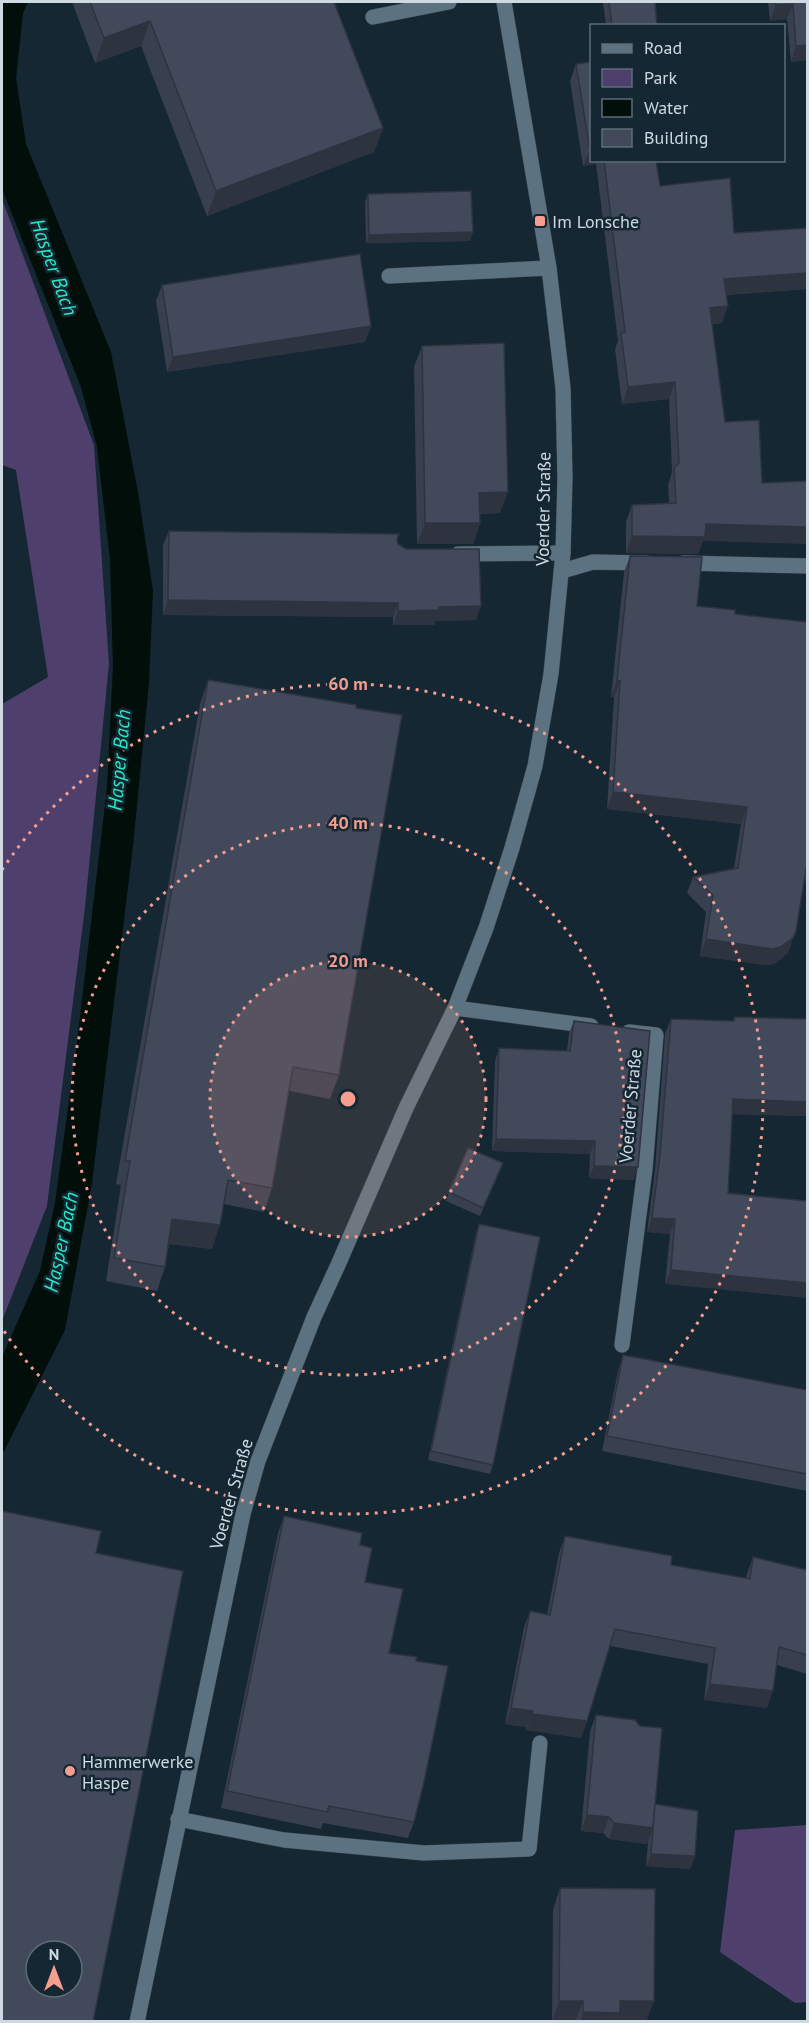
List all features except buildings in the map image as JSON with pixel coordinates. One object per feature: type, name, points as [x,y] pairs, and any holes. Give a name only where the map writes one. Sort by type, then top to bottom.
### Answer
[{"type":"main road","points":[[374,17],[449,2]]},
{"type":"main road","name":"Voerder Straße","points":[[137,2022],[243,1514],[258,1461],[314,1317],[406,1107],[455,1008],[494,905],[535,766],[551,674],[562,571],[565,478],[563,388],[549,268],[504,2]]},
{"type":"main road","points":[[389,276],[549,268]]},
{"type":"main road","points":[[448,554],[563,553]]},
{"type":"main road","points":[[562,571],[593,562],[807,566]]},
{"type":"main road","name":"Voerder Straße","points":[[455,1008],[656,1035],[645,1169],[621,1345]]},
{"type":"main road","points":[[178,1819],[284,1840],[424,1853],[529,1849],[540,1743]]},
{"type":"green space","points":[[2,199],[94,445],[109,664],[85,907],[47,1206],[2,1321],[2,704],[48,677],[16,470],[2,465]]},
{"type":"green space","points":[[807,1825],[807,2002],[795,2003],[720,1952],[735,1830]]},
{"type":"water","name":"Hasper Bach","points":[[2,2],[28,2],[23,13],[16,78],[26,144],[111,352],[138,492],[153,591],[149,682],[133,846],[92,1183],[65,1330],[2,1455],[2,1357],[40,1271],[55,1203],[76,1050],[107,788],[113,667],[110,559],[97,447],[81,387],[2,189]]},
{"type":"place","name":"Im Lonsche","points":[[540,221]]},
{"type":"place","name":"Hammerwerke Haspe","points":[[70,1771]]}]
